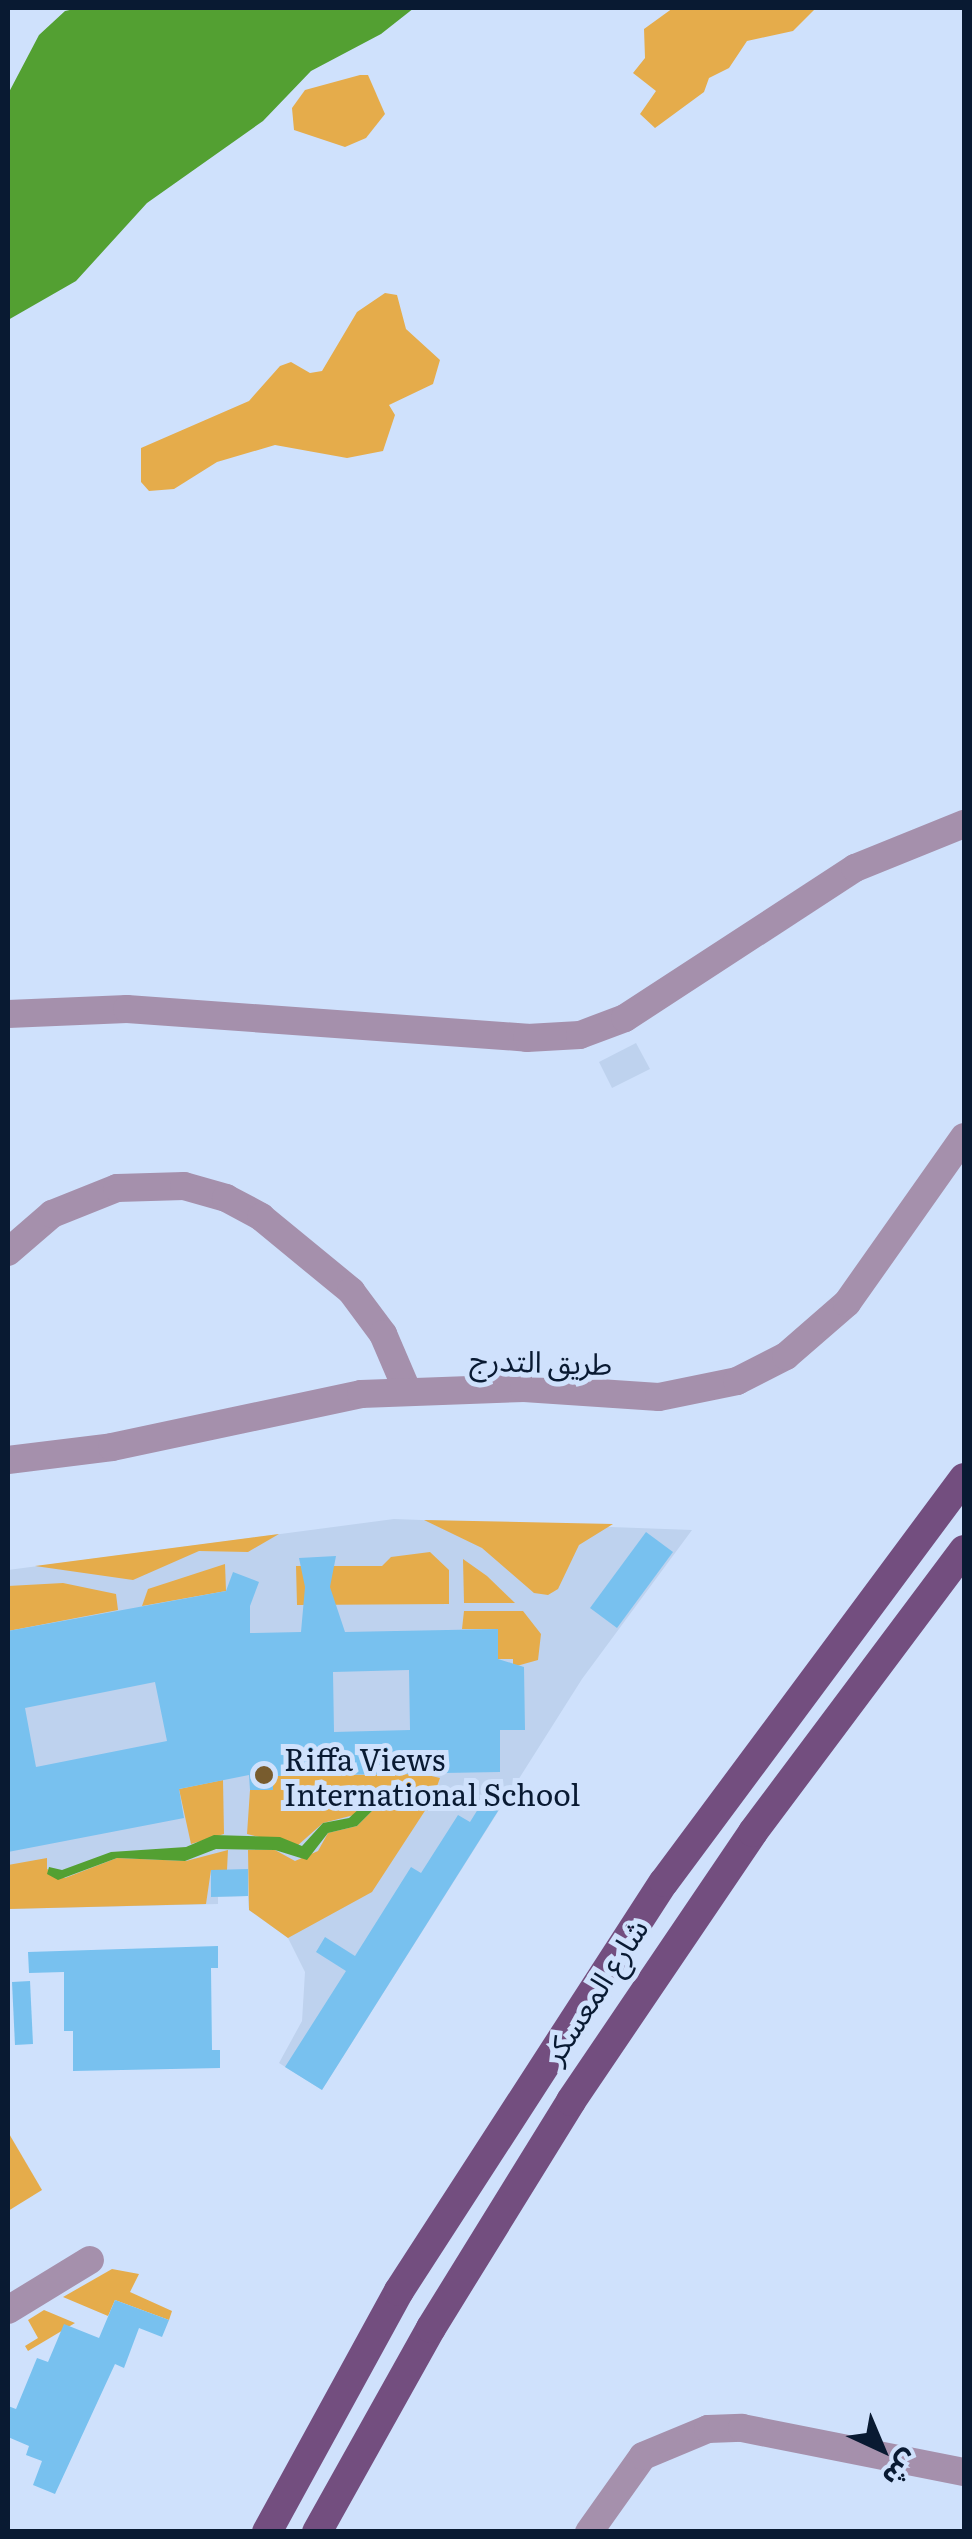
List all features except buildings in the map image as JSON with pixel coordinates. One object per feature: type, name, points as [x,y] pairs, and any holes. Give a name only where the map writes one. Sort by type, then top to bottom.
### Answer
[{"type":"main road","name":"شارع المعسكر","points":[[267,2532],[399,2291],[664,1882],[964,1478]]},
{"type":"main road","name":"شارع المعسكر","points":[[317,2532],[431,2328],[571,2101],[753,1832],[964,1550]]},
{"type":"street","points":[[8,1014],[127,1009],[527,1038],[580,1036],[624,1018],[855,868],[964,824]]},
{"type":"street","name":"طريق التدرج","points":[[8,1460],[112,1447],[316,1402],[408,1390],[659,1396],[710,1389],[762,1370],[809,1340],[847,1303],[964,1137]]},
{"type":"street","points":[[8,1252],[52,1214],[117,1188],[184,1186],[226,1198],[261,1217],[351,1291],[383,1334],[408,1390]]},
{"type":"street","points":[[8,2310],[90,2260]]},
{"type":"street","points":[[589,2532],[643,2456],[708,2429],[742,2428],[964,2472]]},
{"type":"shaded area","points":[[414,8],[381,34],[311,71],[263,121],[147,203],[76,281],[8,320],[8,94],[39,35],[65,11]]},
{"type":"shaded area","points":[[673,8],[816,8],[793,31],[747,41],[729,68],[709,78],[704,92],[655,128],[640,114],[656,91],[633,73],[645,58],[644,29]]},
{"type":"shaded area","points":[[368,75],[385,114],[366,138],[345,147],[294,130],[292,108],[305,90]]},
{"type":"shaded area","points":[[385,293],[397,295],[406,329],[440,360],[433,384],[389,405],[395,415],[383,451],[347,458],[275,445],[217,462],[174,489],[149,491],[141,482],[141,448],[249,401],[280,366],[291,362],[310,373],[322,371],[357,312]]},
{"type":"shaded area","points":[[636,1043],[650,1069],[612,1088],[599,1062]]},
{"type":"shaded area","name":"Riffa Views International School","points":[[394,1519],[692,1530],[582,1679],[322,2090],[279,2063],[302,2021],[305,1972],[288,1938],[249,1910],[248,1896],[218,1897],[218,1904],[8,1909],[8,1570]]},
{"type":"shaded area","points":[[424,1520],[613,1524],[579,1545],[558,1589],[548,1595],[534,1593],[482,1548]]},
{"type":"shaded area","points":[[279,1534],[248,1552],[199,1551],[133,1580],[35,1566]]},
{"type":"shaded area","points":[[430,1552],[449,1570],[449,1604],[297,1605],[296,1566],[382,1566],[391,1557]]},
{"type":"shaded area","points":[[463,1559],[487,1576],[515,1603],[464,1603]]},
{"type":"shaded area","points":[[225,1564],[226,1591],[142,1606],[148,1589]]},
{"type":"shaded area","points":[[63,1583],[116,1594],[118,1610],[8,1631],[8,1586]]},
{"type":"shaded area","points":[[464,1611],[523,1611],[541,1634],[538,1660],[513,1667],[513,1659],[498,1659],[497,1629],[462,1629]]},
{"type":"shaded area","points":[[423,1774],[440,1778],[432,1800],[372,1892],[288,1938],[249,1910],[248,1850],[275,1850],[295,1861],[318,1851],[328,1833],[357,1826],[379,1804],[393,1808],[402,1797],[367,1800],[354,1815],[323,1823],[297,1846],[247,1834],[250,1790],[273,1790],[273,1776]]},
{"type":"shaded area","points":[[223,1780],[224,1834],[191,1844],[179,1789]]},
{"type":"shaded area","points":[[373,1796],[406,1798],[408,1804],[399,1810],[379,1804],[357,1826],[328,1833],[307,1860],[275,1850],[216,1849],[185,1861],[117,1858],[58,1880],[47,1874],[49,1867],[62,1870],[111,1852],[186,1847],[214,1835],[280,1837],[302,1846],[323,1823],[349,1818]]},
{"type":"shaded area","points":[[228,1850],[227,1870],[211,1870],[206,1904],[8,1909],[8,1865],[47,1858],[47,1869],[65,1878],[117,1858],[186,1861]]},
{"type":"shaded area","points":[[8,2132],[42,2190],[8,2211]]},
{"type":"shaded area","points":[[112,2269],[139,2274],[130,2292],[172,2311],[169,2320],[115,2300],[108,2316],[63,2297]]},
{"type":"shaded area","points":[[44,2310],[75,2323],[28,2351],[25,2346],[38,2338],[28,2320]]},
{"type":"place","name":"Riffa Views International School","points":[[264,1775]]}]
